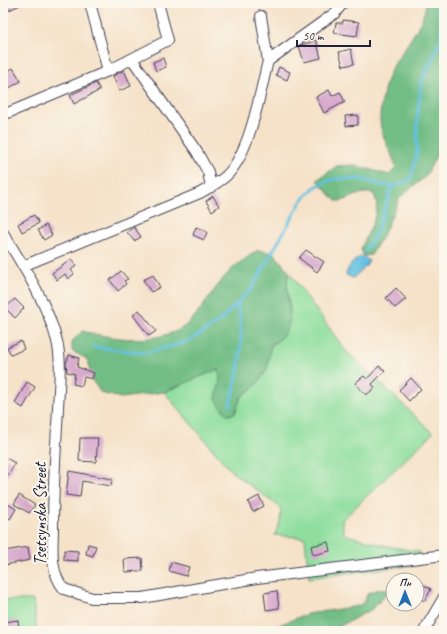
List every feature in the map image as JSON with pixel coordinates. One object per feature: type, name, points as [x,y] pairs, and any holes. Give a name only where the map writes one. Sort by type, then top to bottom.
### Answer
[{"type":"street","points":[[90,3],[108,71]]},
{"type":"street","points":[[3,115],[108,71],[168,40],[158,3]]},
{"type":"street","points":[[268,61],[335,13],[343,3]]},
{"type":"street","points":[[23,266],[211,187],[227,175],[243,149],[250,130],[268,61],[261,16]]},
{"type":"street","points":[[132,59],[197,152],[208,172],[211,187]]},
{"type":"street","name":"Tsetsynska Street","points":[[3,233],[23,266],[46,312],[57,342],[60,371],[52,563],[55,574],[64,589],[92,598],[142,598],[264,576],[444,555]]},
{"type":"street","points":[[424,631],[444,597]]},
{"type":"green space","points":[[425,3],[444,3],[444,134],[440,148],[426,176],[400,197],[384,233],[371,255],[364,256],[361,249],[376,214],[377,207],[373,193],[361,194],[345,200],[336,201],[317,180],[337,166],[354,165],[389,175],[396,168],[382,131],[380,114],[382,101],[389,75],[418,27],[425,10]]},
{"type":"green space","points":[[258,250],[274,253],[289,272],[287,283],[290,321],[287,329],[281,337],[271,345],[267,370],[256,385],[241,397],[235,413],[228,415],[216,399],[220,382],[219,369],[164,392],[121,398],[101,393],[92,380],[87,359],[72,351],[72,342],[82,331],[118,338],[143,339],[168,334],[179,330],[199,311],[231,270],[237,264]]},
{"type":"green space","points":[[289,272],[345,350],[433,433],[342,520],[344,534],[382,545],[420,552],[421,564],[309,578],[305,538],[275,535],[280,521],[281,508],[232,472],[164,392],[219,368],[220,382],[216,399],[228,415],[235,413],[241,397],[256,385],[269,354],[271,345],[280,339],[290,310],[286,284]]},
{"type":"green space","points":[[380,589],[385,590],[385,596],[372,609],[331,631],[264,631],[307,614],[359,606],[364,601],[368,593]]},
{"type":"green space","points":[[3,600],[33,600],[37,631],[3,631]]},
{"type":"water","points":[[362,256],[369,261],[366,266],[353,278],[346,275],[352,264]]},
{"type":"building","points":[[3,3],[24,3],[3,13]]},
{"type":"building","points":[[343,20],[359,22],[357,36],[334,33],[336,23],[343,23]]},
{"type":"building","points":[[316,40],[321,58],[304,62],[299,46]]},
{"type":"building","points":[[351,49],[354,64],[343,66],[339,52]]},
{"type":"building","points":[[163,58],[166,67],[156,71],[153,62]]},
{"type":"building","points":[[279,67],[290,72],[287,80],[276,75]]},
{"type":"building","points":[[13,68],[21,81],[6,90],[3,84],[3,74]]},
{"type":"building","points":[[124,70],[131,86],[119,91],[113,76]]},
{"type":"building","points":[[96,83],[100,90],[74,104],[70,95]]},
{"type":"building","points":[[329,90],[332,96],[340,92],[345,102],[324,113],[316,97]]},
{"type":"building","points":[[358,115],[358,125],[346,126],[345,116]]},
{"type":"building","points":[[213,196],[219,206],[212,211],[206,201]]},
{"type":"building","points":[[34,215],[39,223],[22,232],[18,224]]},
{"type":"building","points":[[46,225],[52,235],[44,240],[38,230]]},
{"type":"building","points":[[134,227],[141,237],[134,241],[127,232]]},
{"type":"building","points":[[196,227],[207,232],[204,240],[193,235]]},
{"type":"building","points":[[306,250],[324,262],[317,272],[299,258]]},
{"type":"building","points":[[72,259],[76,266],[71,270],[74,274],[68,279],[65,274],[57,280],[52,273]]},
{"type":"building","points":[[121,271],[128,279],[124,281],[126,284],[118,291],[110,280]]},
{"type":"building","points":[[153,275],[160,287],[151,292],[143,280]]},
{"type":"building","points":[[396,288],[406,299],[395,308],[386,298]]},
{"type":"building","points":[[15,299],[24,308],[15,318],[5,308]]},
{"type":"building","points":[[139,310],[156,331],[149,336],[133,315]]},
{"type":"building","points":[[21,341],[24,349],[11,355],[7,347]]},
{"type":"building","points":[[69,355],[79,358],[77,367],[94,373],[92,379],[84,377],[82,386],[73,384],[75,374],[67,372],[66,363]]},
{"type":"building","points":[[379,366],[385,371],[372,384],[375,388],[366,395],[355,383],[364,376],[367,379]]},
{"type":"building","points":[[411,378],[421,389],[409,401],[399,390]]},
{"type":"building","points":[[27,382],[35,387],[23,408],[15,403]]},
{"type":"building","points":[[80,438],[98,438],[96,462],[79,461]]},
{"type":"building","points":[[6,458],[15,463],[8,476],[3,473],[3,463]]},
{"type":"building","points":[[69,471],[112,479],[111,486],[82,481],[80,497],[66,495]]},
{"type":"building","points":[[19,495],[35,505],[29,513],[14,504]]},
{"type":"building","points":[[259,496],[264,506],[253,512],[248,502]]},
{"type":"building","points":[[8,504],[16,509],[10,519],[3,515]]},
{"type":"building","points":[[328,542],[330,551],[313,555],[311,546]]},
{"type":"building","points":[[88,544],[96,546],[93,556],[86,554]]},
{"type":"building","points":[[28,547],[30,560],[5,565],[4,551]]},
{"type":"building","points":[[64,550],[78,551],[78,561],[64,560]]},
{"type":"building","points":[[142,558],[143,571],[125,572],[124,559]]},
{"type":"building","points":[[171,562],[189,567],[186,576],[169,571]]},
{"type":"building","points":[[425,586],[431,589],[425,601]]},
{"type":"building","points":[[277,591],[279,608],[266,610],[264,593]]},
{"type":"building","points":[[18,620],[19,631],[3,631],[3,622]]},
{"type":"waterway","points":[[93,347],[145,353],[183,343],[201,334],[222,319],[252,288],[302,200],[315,187],[333,179],[361,179],[383,185],[396,186],[411,179],[417,152],[417,123],[421,83],[441,40],[441,21],[437,3]]},
{"type":"waterway","points":[[365,251],[377,232],[392,186]]},
{"type":"waterway","points":[[230,405],[239,367],[241,342],[240,316],[237,303]]}]
